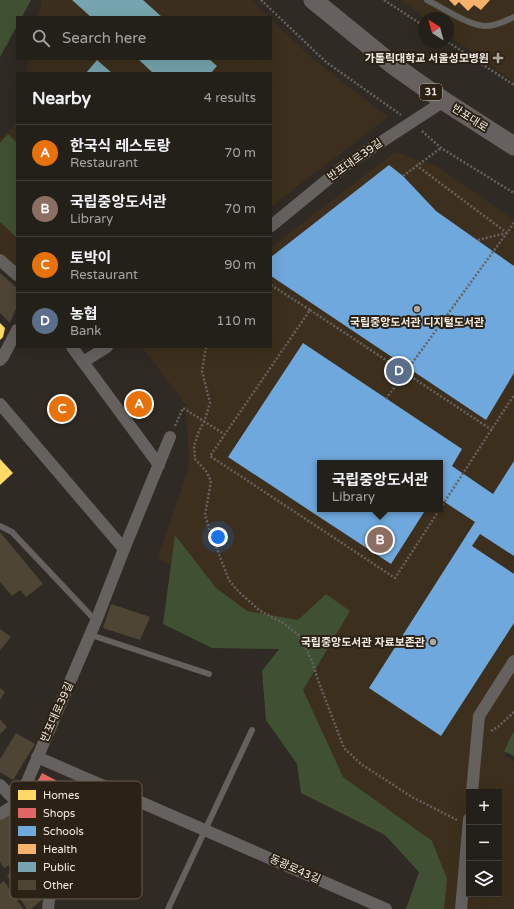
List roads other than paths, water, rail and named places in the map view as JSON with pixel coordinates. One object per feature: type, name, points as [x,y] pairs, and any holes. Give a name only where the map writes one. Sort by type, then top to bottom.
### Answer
[{"type":"main road","name":"반포대로","points":[[313,0],[393,66],[514,146]]},
{"type":"street","name":"반포대로39길","points":[[272,225],[343,167],[444,101]]},
{"type":"street","points":[[0,260],[16,274]]},
{"type":"street","points":[[0,360],[16,332]]},
{"type":"street","points":[[73,348],[159,465]]},
{"type":"street","points":[[83,362],[106,348]]},
{"type":"street","points":[[0,404],[124,549]]},
{"type":"street","name":"반포대로39길","points":[[27,781],[91,634],[170,437]]},
{"type":"street","points":[[472,789],[479,716],[514,661]]},
{"type":"street","name":"동광로43길","points":[[37,757],[92,781]]},
{"type":"street","points":[[0,785],[10,796]]},
{"type":"street","name":"동광로43길","points":[[142,803],[386,909]]},
{"type":"street","points":[[0,814],[10,808]]},
{"type":"street","points":[[461,909],[469,825]]},
{"type":"street","points":[[48,909],[49,899]]},
{"type":"lane","points":[[427,0],[466,21],[485,26],[504,22],[514,16]]},
{"type":"lane","points":[[0,526],[12,532],[96,620]]},
{"type":"lane","points":[[91,634],[209,674]]},
{"type":"lane","points":[[168,909],[252,730]]},
{"type":"place","name":"가톨릭대학교 서울성모병원","points":[[498,58]]},
{"type":"place","name":"국립중앙도서관 디지털도서관","points":[[417,309]]},
{"type":"place","name":"농협","points":[[399,371]]},
{"type":"place","name":"한국식 레스토랑","points":[[139,404]]},
{"type":"place","name":"토박이","points":[[62,409]]},
{"type":"place","name":"국립중앙도서관","points":[[380,540]]},
{"type":"place","name":"국립중앙도서관 자료보존관","points":[[433,642]]}]
